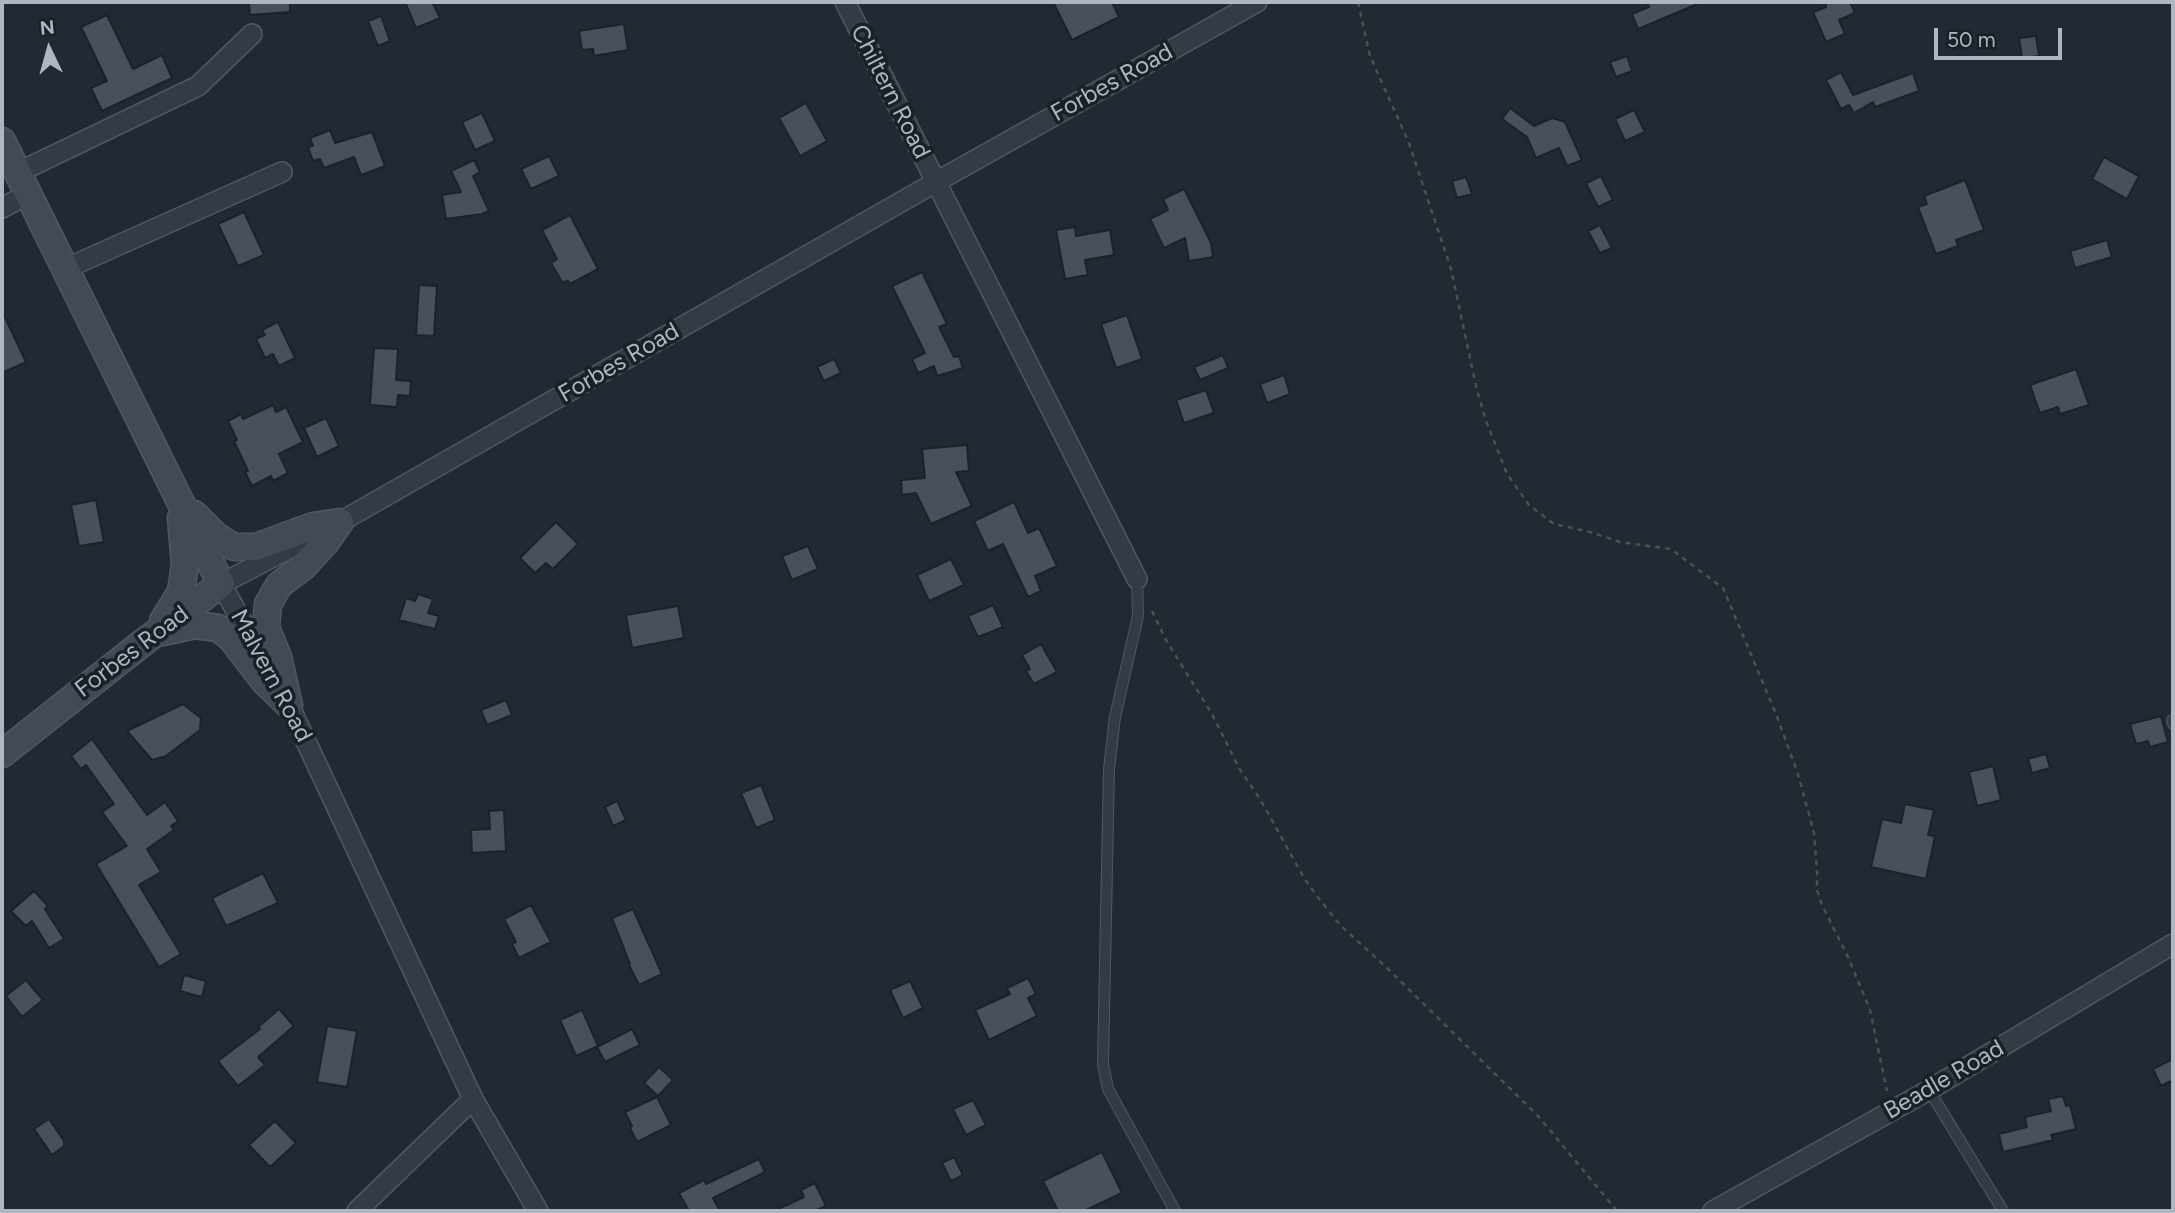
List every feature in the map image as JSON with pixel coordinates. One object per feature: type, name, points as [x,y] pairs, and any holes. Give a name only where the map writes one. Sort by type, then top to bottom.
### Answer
[{"type":"main road","name":"Malvern Road","points":[[2,141],[221,584]]},
{"type":"main road","points":[[178,498],[216,536],[234,547],[256,547],[313,526],[340,522]]},
{"type":"main road","points":[[155,634],[181,592],[186,564],[178,498]]},
{"type":"main road","points":[[289,705],[278,657],[266,628],[268,604],[279,585],[303,567],[340,522]]},
{"type":"main road","name":"Forbes Road","points":[[2,754],[221,584]]},
{"type":"main road","points":[[155,634],[195,625],[218,628],[231,638],[264,681],[289,705]]},
{"type":"street","name":"Chiltern Road","points":[[845,2],[1137,579]]},
{"type":"street","name":"Forbes Road","points":[[221,584],[340,522],[1256,2]]},
{"type":"street","points":[[2,208],[23,183],[198,86],[252,34]]},
{"type":"street","points":[[65,269],[282,172]]},
{"type":"street","name":"Malvern Road","points":[[221,584],[289,705],[473,1099],[538,1211]]},
{"type":"street","name":"Beadle Road","points":[[1713,1211],[1929,1090],[2173,944]]},
{"type":"street","points":[[357,1211],[473,1099]]},
{"type":"lane","points":[[1137,579],[1138,616],[1115,717],[1109,769],[1103,1063],[1108,1089],[1175,1211]]},
{"type":"lane","points":[[1929,1090],[2003,1211]]},
{"type":"path","points":[[1358,2],[1370,56],[1409,143],[1451,269],[1476,386],[1485,418],[1507,474],[1530,505],[1554,524],[1620,542],[1671,549],[1723,588],[1776,713],[1798,774],[1814,833],[1817,890],[1870,1010],[1882,1059],[1890,1112]]},
{"type":"path","points":[[1137,579],[1166,640],[1212,714],[1239,768],[1317,896],[1340,925],[1539,1117],[1617,1211]]},
{"type":"building","points":[[249,2],[290,2],[290,12],[250,15]]},
{"type":"building","points":[[405,2],[432,2],[440,18],[416,28]]},
{"type":"building","points":[[1053,2],[1112,2],[1119,17],[1072,40]]},
{"type":"building","points":[[1647,2],[1702,2],[1638,29],[1632,14],[1649,7]]},
{"type":"building","points":[[1826,2],[1850,2],[1855,13],[1839,20],[1845,34],[1826,42],[1813,12],[1826,7]]},
{"type":"building","points":[[107,15],[133,69],[162,55],[172,78],[102,111],[91,88],[107,81],[81,27]]},
{"type":"building","points":[[381,16],[390,41],[378,46],[368,21]]},
{"type":"building","points":[[624,24],[628,50],[594,56],[593,49],[582,50],[579,31]]},
{"type":"building","points":[[2036,36],[2039,56],[2022,58],[2019,38]]},
{"type":"building","points":[[1627,56],[1632,71],[1616,77],[1610,62]]},
{"type":"building","points":[[1841,72],[1853,95],[1913,73],[1919,91],[1875,107],[1873,102],[1854,113],[1849,105],[1841,109],[1826,80]]},
{"type":"building","points":[[806,103],[827,141],[800,156],[779,118]]},
{"type":"building","points":[[1510,108],[1534,126],[1552,118],[1565,122],[1582,160],[1567,166],[1559,148],[1536,158],[1527,137],[1502,119]]},
{"type":"building","points":[[1634,110],[1645,132],[1625,141],[1615,119]]},
{"type":"building","points":[[482,113],[495,141],[475,150],[462,122]]},
{"type":"building","points":[[330,130],[335,143],[372,132],[385,166],[361,175],[354,157],[324,168],[320,159],[313,161],[308,147],[313,146],[310,138]]},
{"type":"building","points":[[549,156],[559,176],[531,189],[521,169]]},
{"type":"building","points":[[2104,157],[2139,176],[2127,199],[2092,179]]},
{"type":"building","points":[[474,160],[480,172],[473,176],[489,211],[446,219],[442,195],[461,192],[451,171]]},
{"type":"building","points":[[1601,176],[1613,200],[1598,207],[1586,183]]},
{"type":"building","points":[[1466,177],[1472,194],[1457,198],[1452,181]]},
{"type":"building","points":[[1965,180],[1984,230],[1956,240],[1958,246],[1936,254],[1918,207],[1927,204],[1924,196]]},
{"type":"building","points":[[1184,189],[1211,243],[1213,257],[1189,261],[1185,238],[1164,248],[1150,219],[1168,210],[1163,199]]},
{"type":"building","points":[[244,212],[264,255],[238,266],[218,224]]},
{"type":"building","points":[[570,215],[598,269],[570,284],[568,281],[562,282],[551,263],[557,259],[542,230]]},
{"type":"building","points":[[1600,225],[1612,248],[1600,253],[1588,231]]},
{"type":"building","points":[[1075,227],[1076,236],[1110,230],[1114,255],[1085,260],[1088,275],[1065,279],[1056,230]]},
{"type":"building","points":[[2107,240],[2112,257],[2075,268],[2070,251]]},
{"type":"building","points":[[922,272],[947,324],[939,327],[954,357],[959,356],[963,368],[937,376],[934,366],[918,373],[912,359],[925,353],[892,286]]},
{"type":"building","points":[[419,285],[437,286],[434,336],[416,335]]},
{"type":"building","points":[[2,311],[26,362],[2,373]]},
{"type":"building","points":[[1127,315],[1142,359],[1116,368],[1101,324]]},
{"type":"building","points":[[278,322],[295,358],[279,366],[273,354],[265,358],[256,339],[265,335],[262,330]]},
{"type":"building","points":[[374,348],[398,349],[396,380],[411,381],[410,396],[398,395],[397,407],[370,405]]},
{"type":"building","points":[[1223,355],[1228,368],[1200,380],[1194,367]]},
{"type":"building","points":[[834,359],[841,373],[824,381],[817,367]]},
{"type":"building","points":[[2076,369],[2089,405],[2060,414],[2058,407],[2040,413],[2030,385]]},
{"type":"building","points":[[1284,375],[1290,394],[1267,403],[1260,384]]},
{"type":"building","points":[[1206,390],[1214,413],[1184,423],[1176,400]]},
{"type":"building","points":[[273,405],[276,412],[286,407],[303,442],[279,454],[288,473],[273,481],[271,476],[252,486],[228,421],[241,414],[243,419]]},
{"type":"building","points":[[326,418],[339,446],[317,457],[304,428]]},
{"type":"building","points":[[967,445],[969,471],[956,472],[972,506],[931,524],[916,493],[902,495],[901,480],[925,478],[922,449]]},
{"type":"building","points":[[96,500],[104,542],[79,546],[71,505]]},
{"type":"building","points":[[1014,502],[1028,533],[1039,528],[1057,566],[1035,576],[1041,591],[1028,597],[1003,544],[988,551],[974,521]]},
{"type":"building","points":[[556,522],[578,544],[553,569],[546,563],[535,573],[520,558]]},
{"type":"building","points":[[808,546],[818,569],[792,580],[782,556]]},
{"type":"building","points":[[951,559],[964,585],[929,601],[917,575]]},
{"type":"building","points":[[418,594],[433,599],[428,613],[439,616],[435,629],[399,620],[406,598],[415,601]]},
{"type":"building","points":[[993,605],[1003,627],[978,637],[968,616]]},
{"type":"building","points":[[678,606],[684,638],[632,648],[626,615]]},
{"type":"building","points":[[1041,644],[1057,672],[1034,684],[1026,671],[1030,669],[1022,655]]},
{"type":"building","points":[[506,700],[512,715],[487,725],[481,710]]},
{"type":"building","points":[[183,704],[201,718],[200,730],[166,756],[152,760],[127,731]]},
{"type":"building","points":[[2161,716],[2168,742],[2150,747],[2148,741],[2136,744],[2130,724]]},
{"type":"building","points":[[92,739],[147,815],[165,802],[178,821],[171,826],[174,830],[147,849],[161,872],[139,885],[181,954],[159,967],[96,864],[127,846],[102,812],[114,804],[86,765],[81,769],[71,756]]},
{"type":"building","points":[[2046,754],[2050,768],[2032,773],[2028,759]]},
{"type":"building","points":[[1993,766],[2001,800],[1977,806],[1969,772]]},
{"type":"building","points":[[761,785],[775,820],[756,828],[741,793]]},
{"type":"building","points":[[617,801],[626,820],[613,826],[605,807]]},
{"type":"building","points":[[1905,804],[1934,810],[1928,835],[1935,836],[1926,879],[1871,867],[1882,819],[1901,823]]},
{"type":"building","points":[[504,810],[506,851],[472,853],[471,830],[490,829],[489,811]]},
{"type":"building","points":[[263,873],[278,903],[226,926],[212,898]]},
{"type":"building","points":[[34,891],[48,906],[45,909],[64,939],[49,948],[32,921],[26,926],[11,911]]},
{"type":"building","points":[[531,905],[551,942],[519,958],[512,944],[516,942],[504,919]]},
{"type":"building","points":[[633,909],[662,974],[639,985],[612,918]]},
{"type":"building","points":[[184,975],[206,981],[202,997],[180,991]]},
{"type":"building","points":[[1028,978],[1036,994],[1028,998],[1037,1016],[989,1040],[975,1010],[1010,994],[1007,988]]},
{"type":"building","points":[[26,980],[43,1000],[22,1017],[6,996]]},
{"type":"building","points":[[910,981],[923,1008],[903,1018],[890,990]]},
{"type":"building","points":[[279,1009],[294,1026],[258,1057],[265,1065],[238,1086],[218,1061],[260,1029],[258,1027]]},
{"type":"building","points":[[582,1010],[598,1046],[576,1056],[560,1020]]},
{"type":"building","points":[[327,1026],[357,1031],[347,1087],[317,1082]]},
{"type":"building","points":[[632,1029],[640,1045],[605,1062],[597,1047]]},
{"type":"building","points":[[2173,1059],[2173,1080],[2161,1086],[2153,1069]]},
{"type":"building","points":[[659,1067],[673,1080],[658,1096],[644,1083]]},
{"type":"building","points":[[2063,1096],[2066,1106],[2070,1105],[2076,1129],[2051,1135],[2053,1140],[2003,1152],[1999,1134],[2027,1127],[2025,1117],[2051,1111],[2048,1099]]},
{"type":"building","points":[[657,1097],[671,1125],[637,1142],[625,1112]]},
{"type":"building","points":[[973,1100],[986,1125],[966,1135],[953,1109]]},
{"type":"building","points":[[49,1119],[64,1141],[64,1146],[52,1155],[34,1129]]},
{"type":"building","points":[[275,1121],[296,1143],[270,1167],[249,1145]]},
{"type":"building","points":[[1102,1152],[1122,1193],[1084,1211],[1058,1211],[1043,1181]]},
{"type":"building","points":[[954,1157],[963,1175],[951,1181],[942,1163]]},
{"type":"building","points":[[759,1159],[765,1172],[713,1198],[720,1211],[689,1211],[679,1193],[704,1180],[706,1184]]},
{"type":"building","points":[[815,1183],[826,1206],[814,1211],[774,1211],[804,1197],[801,1190]]}]
